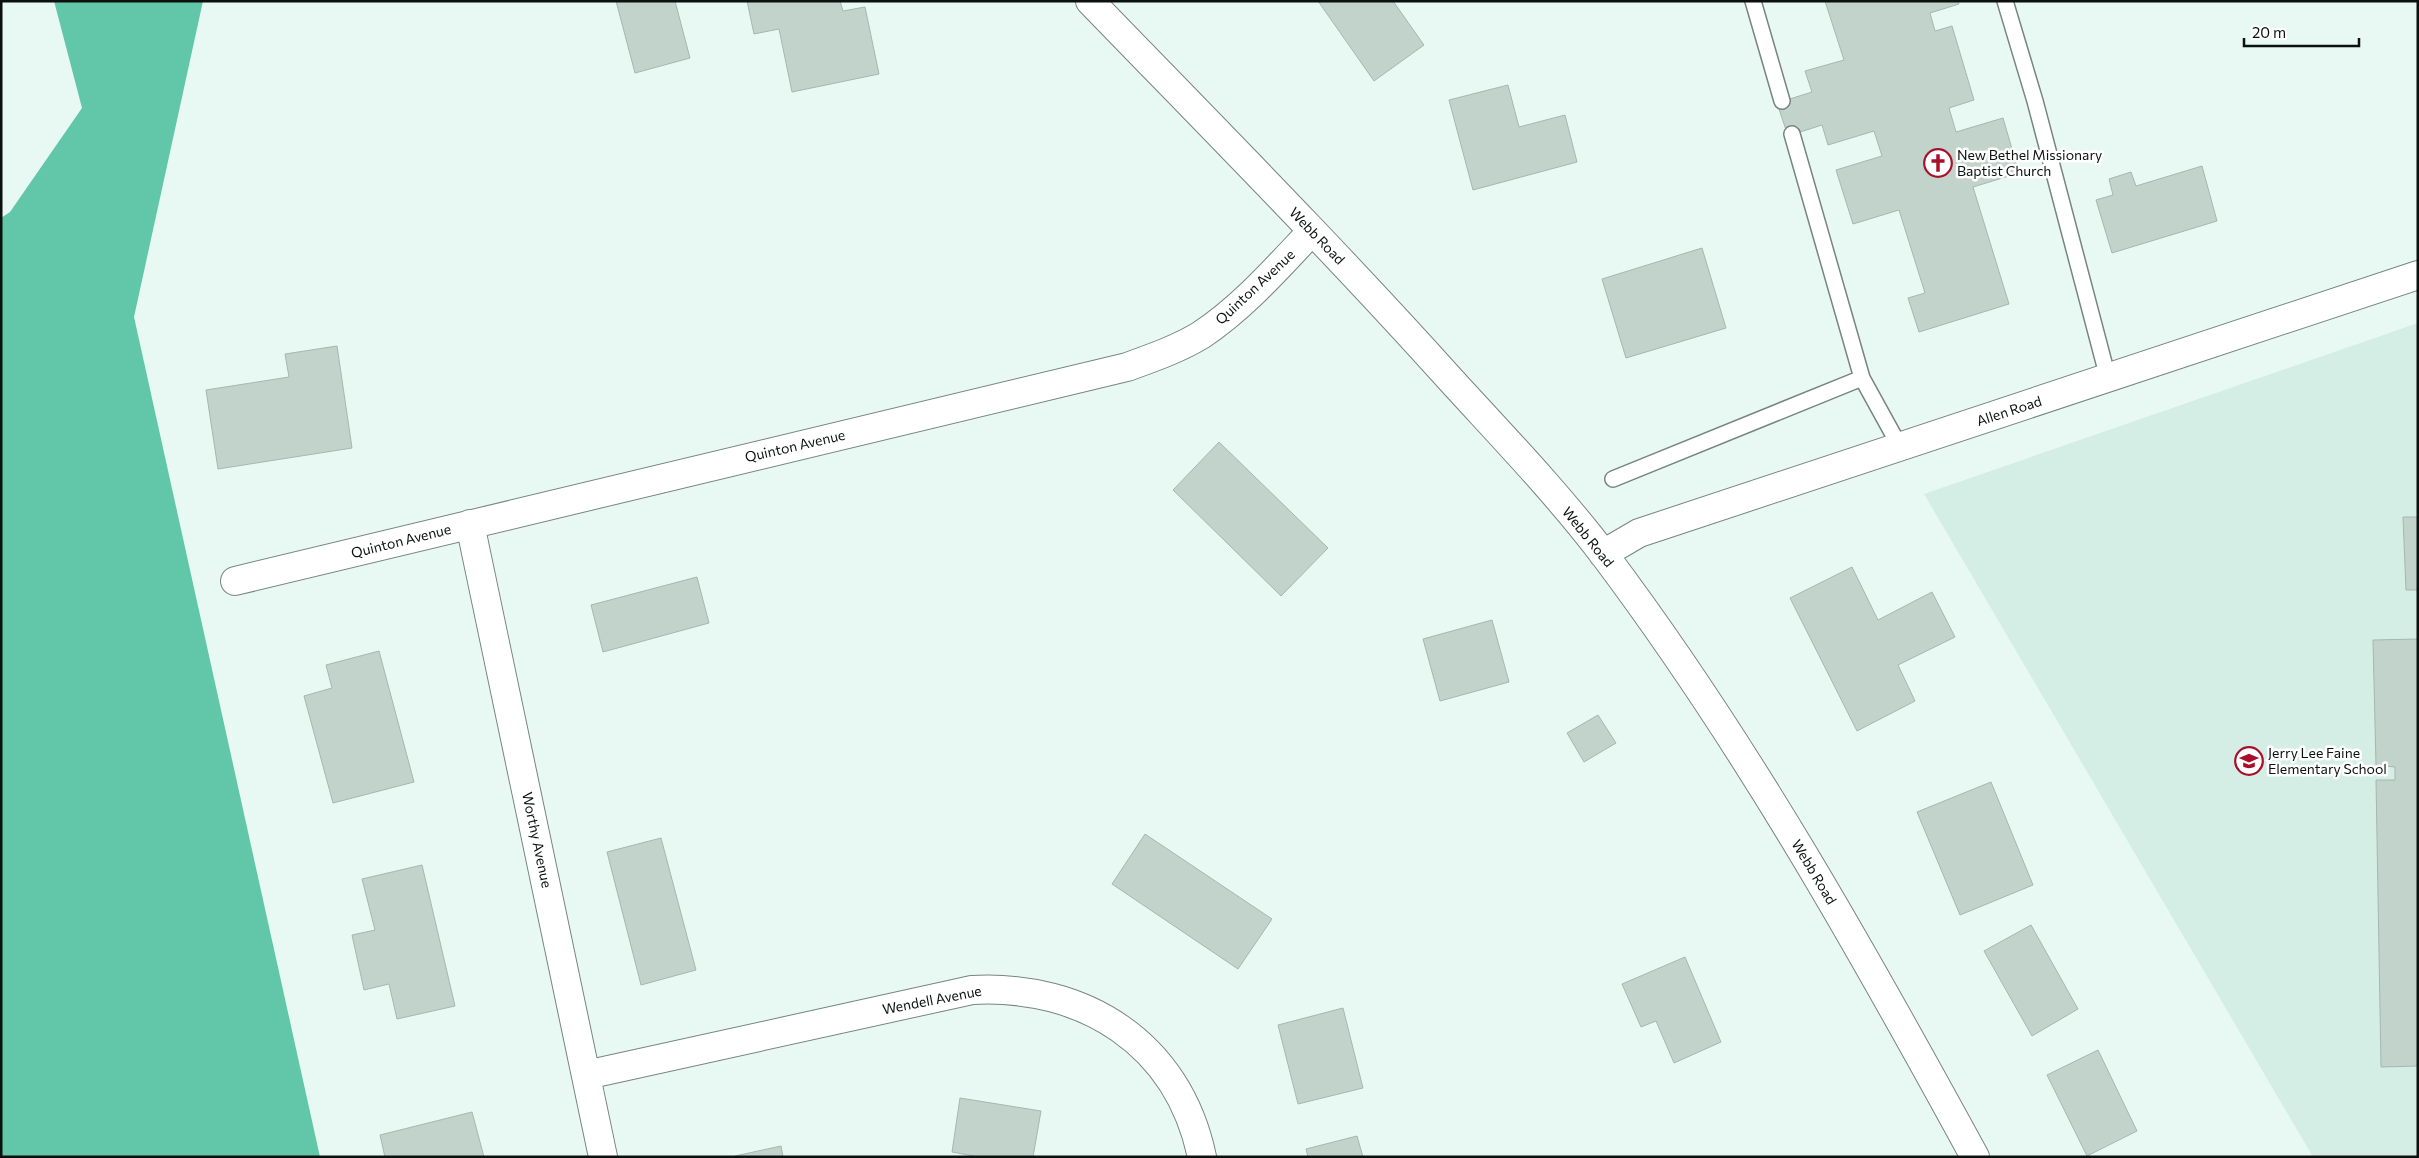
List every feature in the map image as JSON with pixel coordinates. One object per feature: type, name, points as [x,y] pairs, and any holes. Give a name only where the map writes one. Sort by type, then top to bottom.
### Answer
[{"type":"street","name":"Webb Road","points":[[1090,1],[1312,231],[1520,455],[1603,554],[1690,675],[1764,789],[1834,904],[1975,1157]]},
{"type":"street","name":"Quinton Avenue","points":[[235,581],[1127,367],[1162,354],[1199,336],[1230,314],[1312,231]]},
{"type":"street","name":"Allen Road","points":[[1603,554],[1639,533],[2418,275]]},
{"type":"street","name":"Worthy Avenue","points":[[470,524],[603,1157]]},
{"type":"street","name":"Wendell Avenue","points":[[586,1075],[972,990],[1001,988],[1031,991],[1060,998],[1088,1009],[1137,1042],[1158,1064],[1176,1088],[1190,1115],[1202,1157]]},
{"type":"lane","points":[[1753,1],[1782,102]]},
{"type":"lane","points":[[2005,1],[2038,111],[2108,378]]},
{"type":"lane","points":[[1792,134],[1862,378],[1900,447]]},
{"type":"lane","points":[[1613,479],[1862,378]]},
{"type":"shaded area","name":"Jerry Lee Faine Elementary School","points":[[2418,323],[2418,1157],[2313,1157],[1924,494]]},
{"type":"green space","points":[[54,1],[203,1],[134,317],[320,1157],[1,1157],[1,218],[10,212],[82,108]]},
{"type":"building","points":[[616,1],[675,1],[690,58],[635,73]]},
{"type":"building","points":[[747,1],[840,1],[843,11],[865,7],[879,74],[792,92],[779,29],[754,34]]},
{"type":"building","points":[[1318,1],[1393,1],[1424,45],[1374,81]]},
{"type":"building","name":"New Bethel Missionary Baptist Church","points":[[1825,1],[1958,1],[1959,4],[1930,13],[1935,31],[1952,26],[1974,100],[1949,108],[1956,132],[2003,118],[2019,173],[1973,187],[2009,304],[1919,332],[1908,298],[1925,293],[1899,210],[1853,224],[1836,170],[1882,156],[1874,131],[1828,145],[1822,125],[1788,136],[1777,103],[1812,92],[1805,71],[1844,60]]},
{"type":"building","points":[[1508,85],[1519,127],[1565,115],[1577,162],[1473,190],[1449,100]]},
{"type":"building","points":[[2202,166],[2217,221],[2112,253],[2096,200],[2113,195],[2109,179],[2131,172],[2136,186]]},
{"type":"building","points":[[1702,248],[1726,328],[1626,358],[1602,279]]},
{"type":"building","points":[[337,346],[352,448],[218,469],[206,390],[289,377],[285,354]]},
{"type":"building","points":[[1219,442],[1328,548],[1281,596],[1173,490]]},
{"type":"building","points":[[2403,517],[2418,517],[2418,590],[2406,590]]},
{"type":"building","points":[[1852,567],[1878,620],[1932,592],[1955,637],[1898,665],[1915,701],[1857,731],[1790,598]]},
{"type":"building","points":[[697,577],[709,623],[603,652],[591,605]]},
{"type":"building","points":[[1492,620],[1509,682],[1440,701],[1423,639]]},
{"type":"building","points":[[2418,639],[2418,1066],[2381,1067],[2376,780],[2395,780],[2395,767],[2376,765],[2373,640]]},
{"type":"building","points":[[379,651],[414,782],[333,803],[304,696],[332,688],[326,665]]},
{"type":"building","points":[[1598,715],[1616,743],[1584,762],[1567,733]]},
{"type":"building","points":[[1991,782],[2033,885],[1960,915],[1917,812]]},
{"type":"building","points":[[1145,834],[1272,919],[1238,969],[1112,884]]},
{"type":"building","points":[[661,838],[696,970],[641,985],[607,852]]},
{"type":"building","points":[[422,865],[455,1006],[397,1019],[389,984],[364,990],[352,935],[375,930],[362,879]]},
{"type":"building","points":[[2031,925],[2078,1009],[2032,1036],[1984,951]]},
{"type":"building","points":[[1685,957],[1721,1042],[1674,1063],[1656,1021],[1641,1027],[1622,984]]},
{"type":"building","points":[[1343,1008],[1363,1088],[1298,1104],[1278,1025]]},
{"type":"building","points":[[2098,1050],[2137,1131],[2087,1156],[2047,1075]]},
{"type":"building","points":[[960,1098],[1041,1111],[1033,1157],[979,1157],[952,1152]]},
{"type":"building","points":[[472,1112],[484,1157],[385,1157],[380,1135]]},
{"type":"building","points":[[1357,1136],[1363,1157],[1308,1157],[1306,1149]]},
{"type":"building","points":[[781,1146],[783,1157],[735,1157],[735,1156]]},
{"type":"place","name":"New Bethel Missionary Baptist Church","points":[[1938,163]]},
{"type":"place","name":"Jerry Lee Faine Elementary School","points":[[2249,761]]}]
